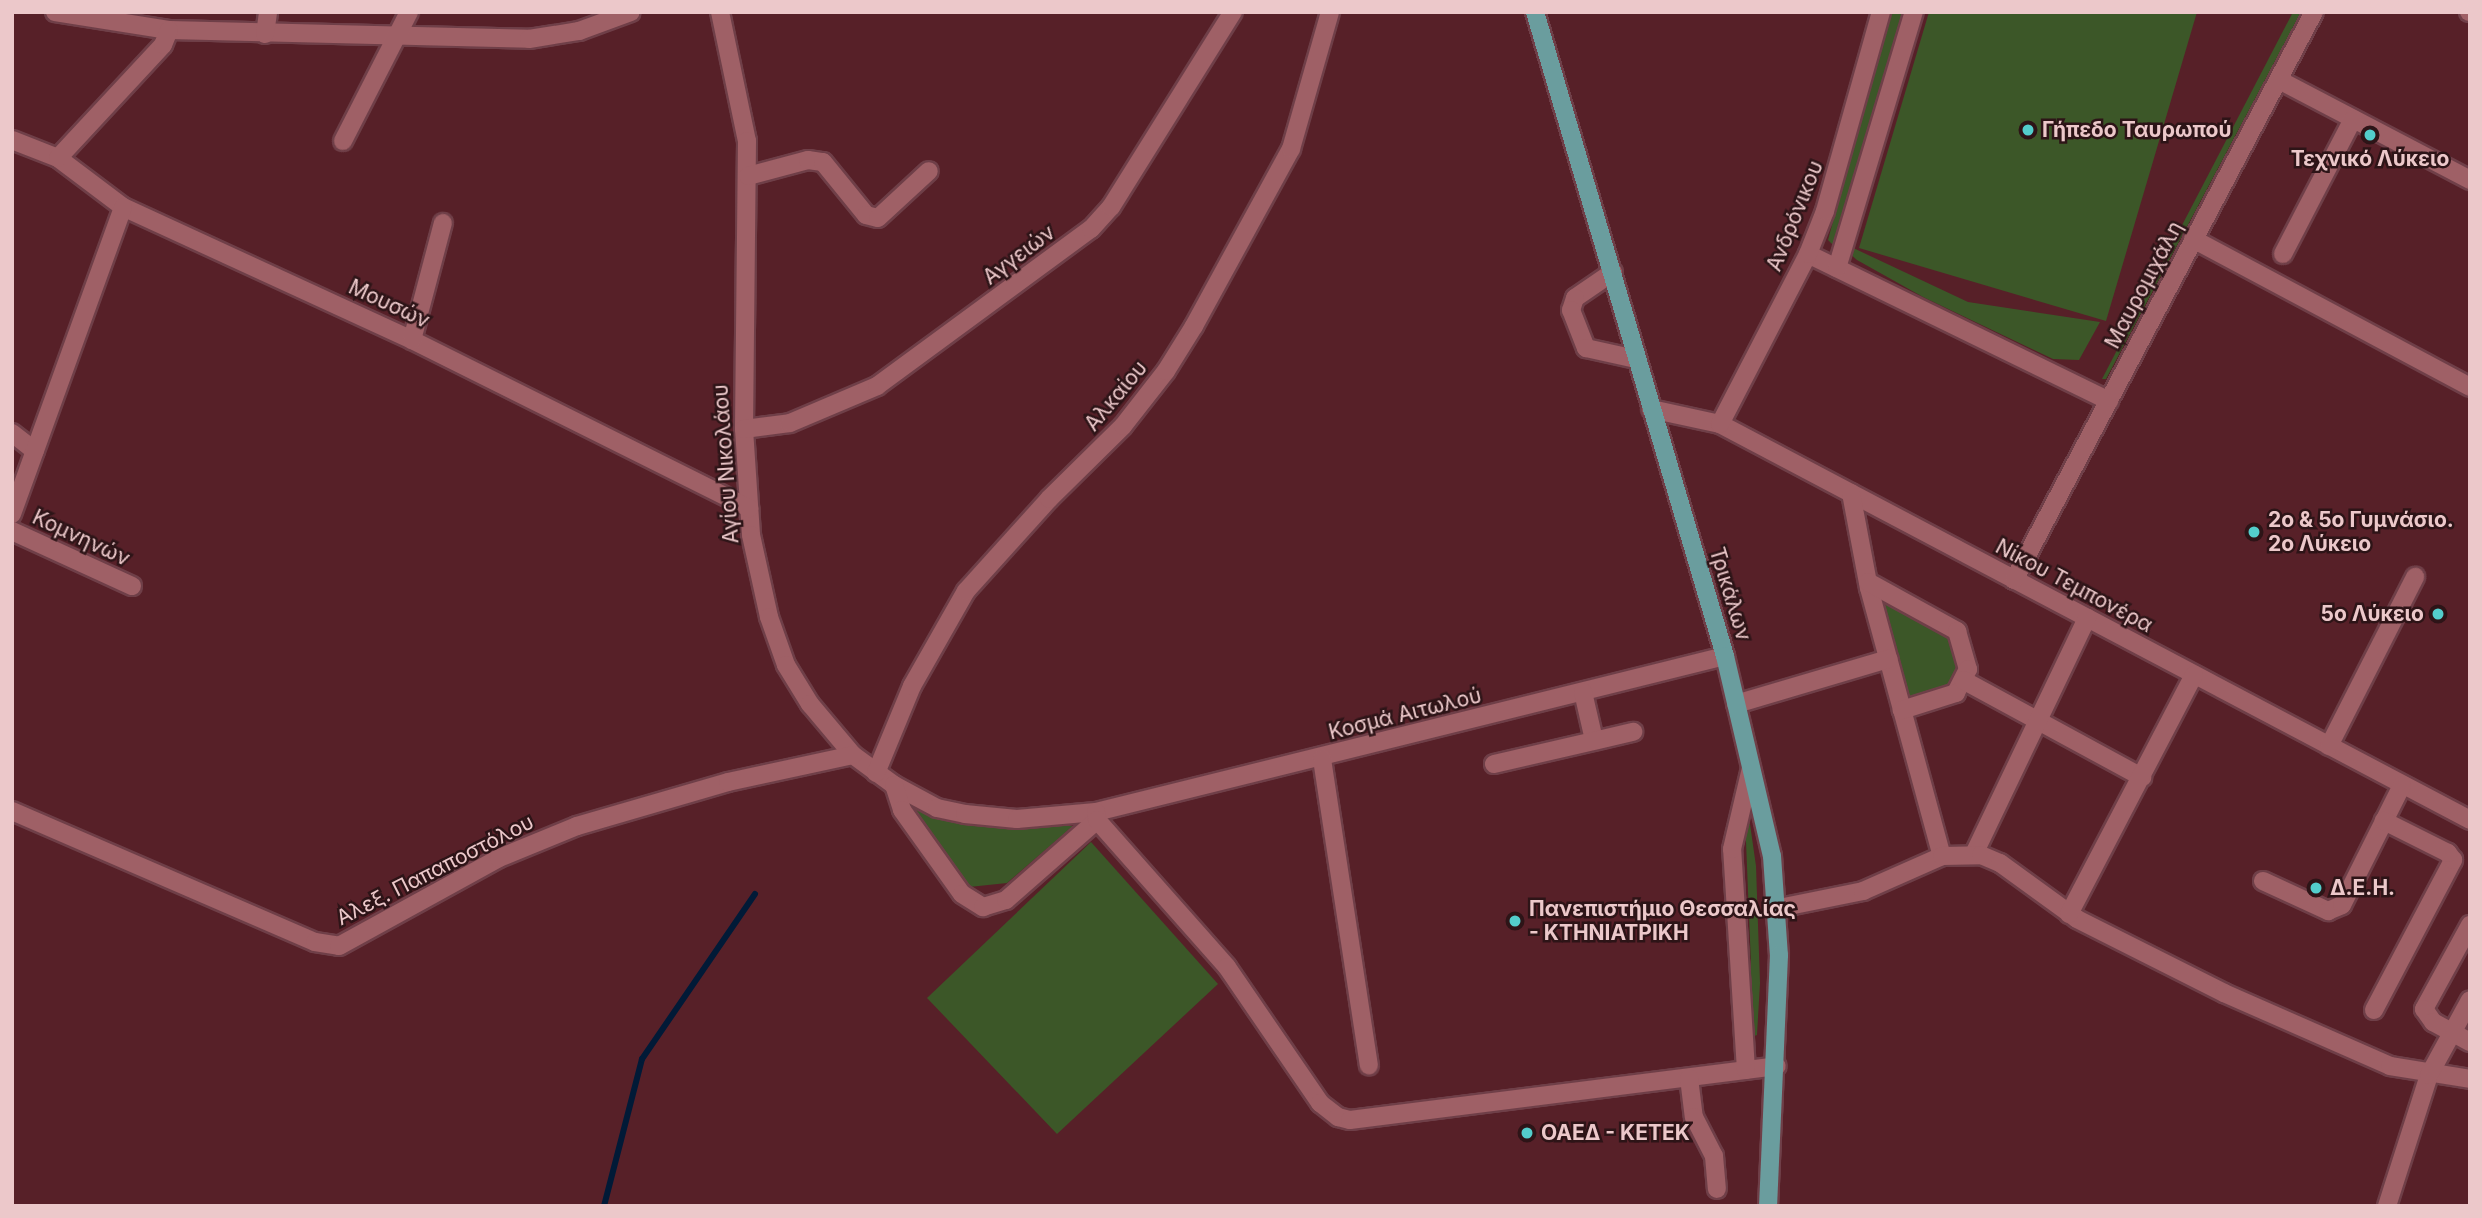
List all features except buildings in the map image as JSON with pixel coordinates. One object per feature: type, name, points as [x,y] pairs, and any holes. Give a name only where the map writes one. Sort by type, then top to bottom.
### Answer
[{"type":"main road","name":"Τρικάλων","points":[[1535,12],[1725,656],[1772,856],[1779,908],[1777,1066],[1768,1206]]},
{"type":"street","points":[[55,12],[169,30],[265,34],[402,32],[541,38],[603,25],[631,12]]},
{"type":"street","points":[[265,34],[268,12]]},
{"type":"street","points":[[343,141],[402,32],[409,12]]},
{"type":"street","name":"Αγίου Νικολάου","points":[[720,12],[747,141],[744,429],[749,508],[769,617],[786,665],[810,704],[853,755],[894,785],[937,807],[965,814],[1017,819],[1097,816]]},
{"type":"street","name":"Αλκαίου","points":[[876,773],[912,686],[966,591],[1123,426],[1166,371],[1194,326],[1292,149],[1330,12]]},
{"type":"street","name":"Ανδρόνικου","points":[[1720,424],[1808,254],[1835,184],[1881,12]]},
{"type":"street","points":[[1837,268],[1914,12]]},
{"type":"street","name":"Μαυρομιχάλη","points":[[2014,579],[2314,12]]},
{"type":"street","name":"Αγγειών","points":[[744,429],[790,423],[877,386],[1091,229],[1111,207],[1231,13]]},
{"type":"street","points":[[58,159],[163,45],[169,30]]},
{"type":"street","points":[[2279,80],[2470,180]]},
{"type":"street","points":[[2283,254],[2353,119]]},
{"type":"street","name":"Μουσών","points":[[12,140],[58,159],[123,207],[412,340],[749,508]]},
{"type":"street","points":[[748,176],[808,160],[823,162],[866,215],[878,218],[929,171]]},
{"type":"street","points":[[12,514],[123,207]]},
{"type":"street","points":[[412,340],[443,223]]},
{"type":"street","points":[[2193,239],[2470,387]]},
{"type":"street","points":[[1808,254],[2109,401]]},
{"type":"street","points":[[1613,272],[1575,298],[1571,310],[1586,348],[1636,359]]},
{"type":"street","name":"Νίκου Τεμπονέρα","points":[[1651,409],[1720,424],[2470,820]]},
{"type":"street","points":[[12,433],[35,451]]},
{"type":"street","points":[[1851,493],[1868,582],[1942,856]]},
{"type":"street","name":"Κομνηνών","points":[[12,531],[132,586]]},
{"type":"street","points":[[2329,746],[2415,577]]},
{"type":"street","points":[[1868,582],[1957,631],[1968,669],[1956,693],[1902,710]]},
{"type":"street","points":[[1974,854],[2087,618]]},
{"type":"street","name":"Κοσμά Αιτωλού","points":[[1097,816],[1725,656]]},
{"type":"street","points":[[1736,704],[1888,659]]},
{"type":"street","points":[[2069,914],[2194,674]]},
{"type":"street","points":[[1963,680],[2036,722],[2142,777]]},
{"type":"street","points":[[1583,692],[1594,740]]},
{"type":"street","points":[[1494,764],[1633,732]]},
{"type":"street","name":"Αλεξ. Παπαποστόλου","points":[[12,811],[315,942],[339,946],[499,858],[577,826],[728,782],[853,755]]},
{"type":"street","points":[[1322,759],[1369,1065]]},
{"type":"street","points":[[1745,1070],[1732,849],[1751,768]]},
{"type":"street","points":[[894,785],[902,810],[962,894],[983,907],[1006,900],[1097,816],[1227,967],[1320,1103],[1338,1117],[1350,1120],[1777,1066]]},
{"type":"street","points":[[2263,881],[2334,910],[2342,905],[2402,785]]},
{"type":"street","points":[[2374,1010],[2453,860],[2448,853],[2384,821]]},
{"type":"street","points":[[1779,908],[1863,891],[1942,856],[1974,854],[2000,863],[2069,914],[2248,1004],[2379,1062],[2429,1075],[2470,1079]]},
{"type":"street","points":[[2470,925],[2424,1009],[2427,1017],[2470,1042]]},
{"type":"street","points":[[2387,1206],[2429,1075],[2470,1000]]},
{"type":"street","points":[[1689,1078],[1694,1117],[1714,1156],[1717,1189]]},
{"type":"green space","points":[[1889,12],[1908,12],[1836,244],[1832,244],[1828,240]]},
{"type":"green space","name":"Γήπεδο Ταυρωπού","points":[[1929,12],[2197,12],[2106,321],[1859,248]]},
{"type":"green space","points":[[2293,12],[2301,12],[2106,379],[2102,379]]},
{"type":"green space","points":[[1849,246],[1968,302],[2100,322],[2079,360],[2053,359],[1923,297],[1857,260],[1849,253]]},
{"type":"green space","points":[[1869,587],[1955,633],[1965,668],[1954,689],[1902,705]]},
{"type":"green space","points":[[910,808],[984,826],[1073,826],[1007,883],[969,887]]},
{"type":"green space","points":[[1745,817],[1749,817],[1756,866],[1760,983],[1757,1035],[1747,1039],[1751,965]]},
{"type":"green space","points":[[1091,842],[1218,984],[1057,1134],[927,998]]},
{"type":"waterway","points":[[604,1206],[642,1059],[755,894]]},
{"type":"place","name":"Γήπεδο Ταυρωπού","points":[[2028,130]]},
{"type":"place","name":"Τεχνικό Λύκειο","points":[[2370,135]]},
{"type":"place","name":"2ο & 5ο Γυμνάσιο. 2ο Λύκειο","points":[[2254,532]]},
{"type":"place","name":"5ο Λύκειο","points":[[2438,614]]},
{"type":"place","name":"Δ.Ε.Η.","points":[[2316,888]]},
{"type":"place","name":"Πανεπιστήμιο Θεσσαλίας - ΚΤΗΝΙΑΤΡΙΚΗ","points":[[1515,921]]},
{"type":"place","name":"ΟΑΕΔ - ΚΕΤΕΚ","points":[[1527,1133]]}]
